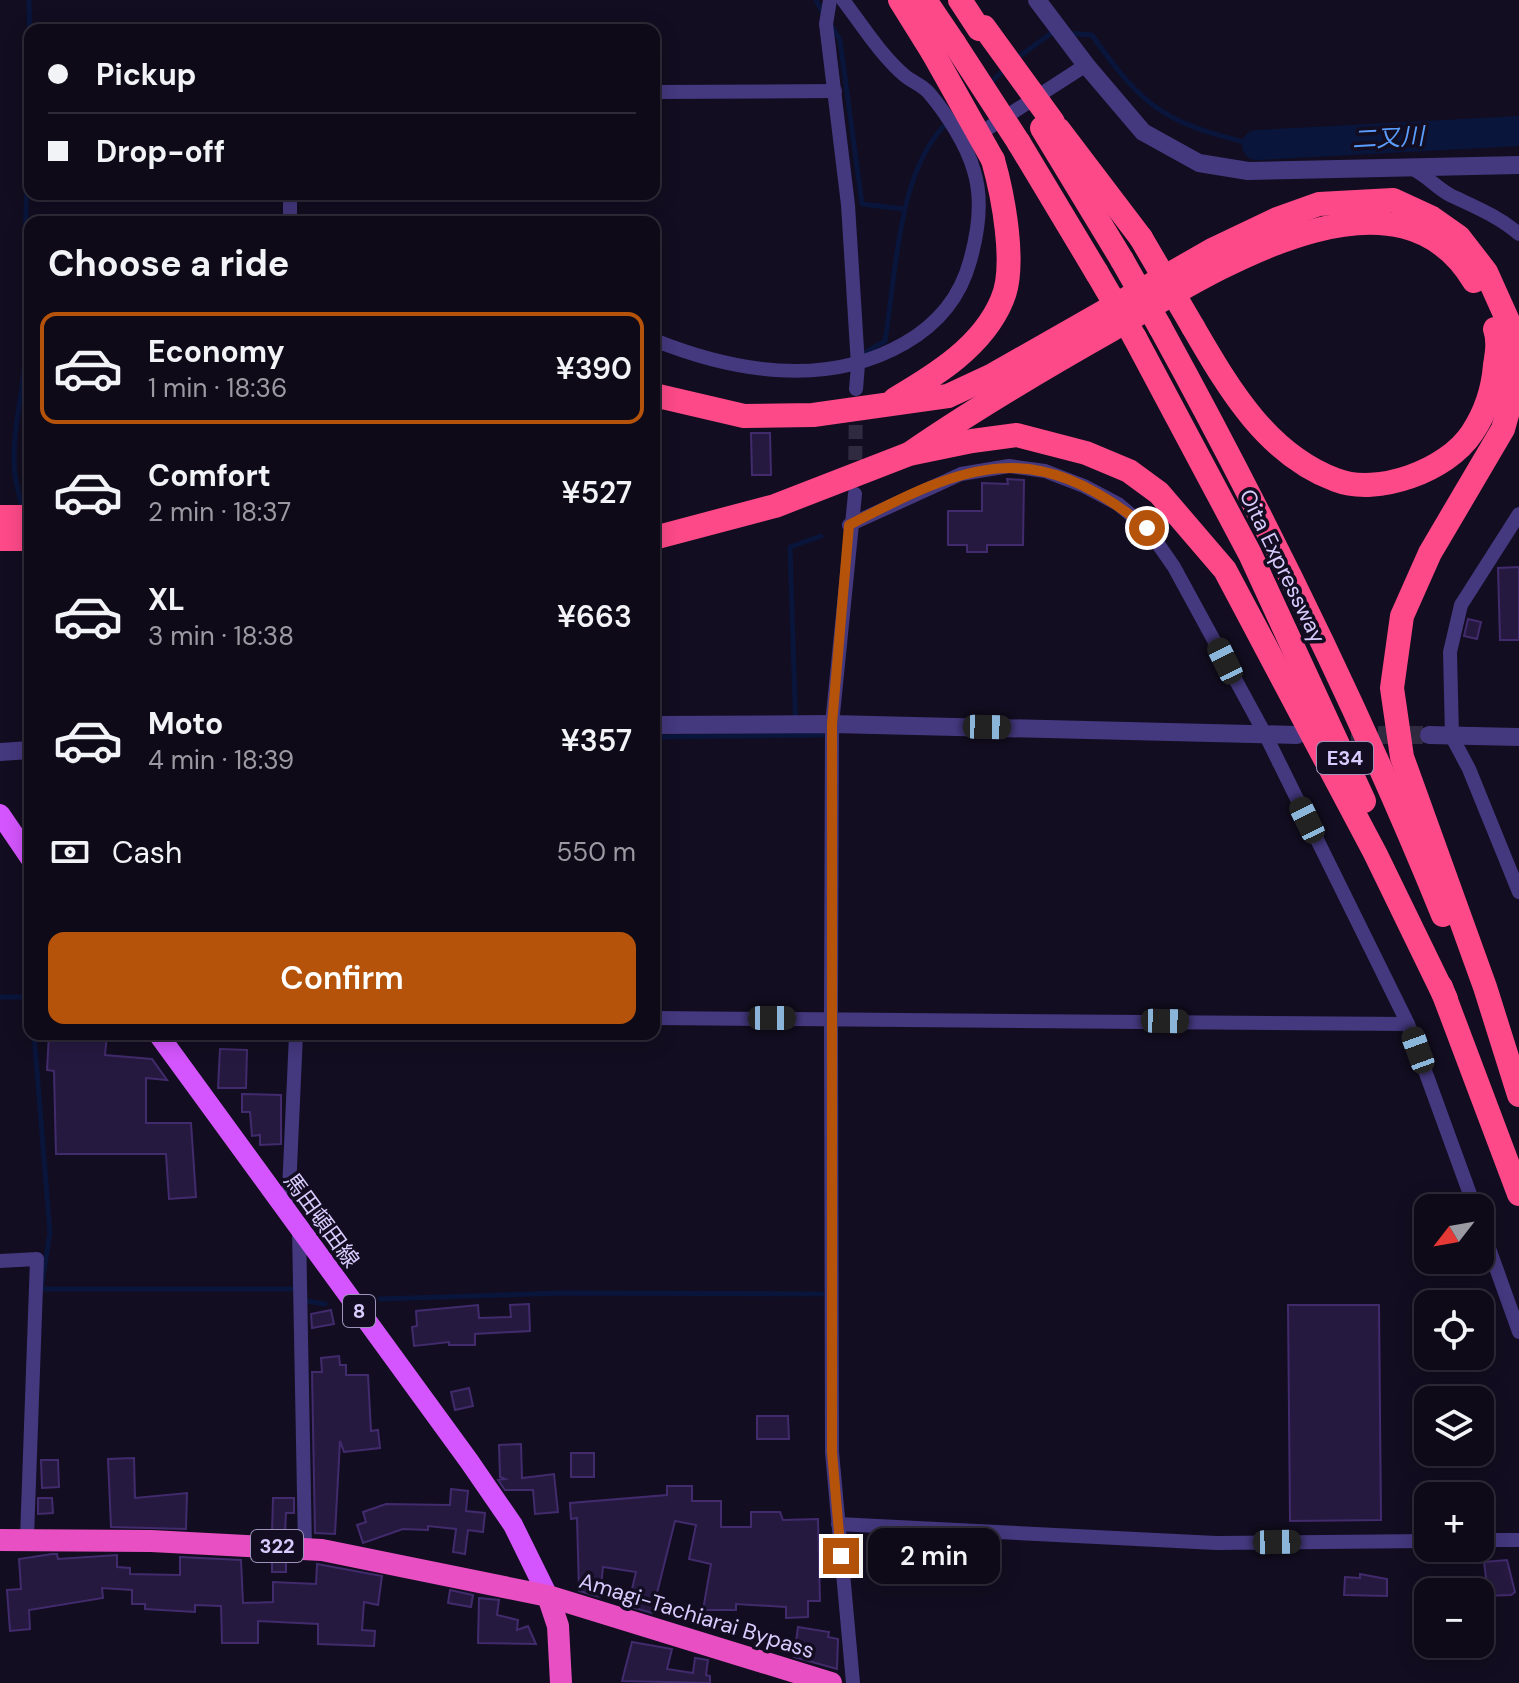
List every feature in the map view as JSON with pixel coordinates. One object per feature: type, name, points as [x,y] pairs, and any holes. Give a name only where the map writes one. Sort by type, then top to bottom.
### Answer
[{"type":"highway","points":[[883,407],[941,372],[978,336],[1003,299],[1007,277],[1004,199],[993,160],[943,48],[900,0]]},
{"type":"highway","name":"Oita Expressway","points":[[925,0],[943,48],[1019,143],[1097,273],[1243,541],[1300,658],[1391,862],[1519,1194]]},
{"type":"highway","name":"Oita Expressway","points":[[963,4],[1048,125],[1275,541],[1375,752],[1473,990],[1519,1114]]},
{"type":"highway","points":[[909,454],[998,394],[1200,279],[1295,235],[1352,225],[1392,224],[1413,230],[1435,240],[1467,270],[1486,301],[1498,338],[1493,394],[1470,436],[1445,457],[1407,477],[1364,488],[1310,468],[1283,448],[1239,404],[1193,327],[1141,238],[1048,125]]},
{"type":"highway","points":[[660,397],[744,416],[813,415],[948,396],[991,376],[1214,249],[1277,219],[1319,204],[1393,200],[1432,218],[1459,237],[1486,272],[1508,321],[1513,362],[1510,404],[1503,429],[1430,553],[1402,616],[1392,688],[1402,757],[1485,987],[1519,1095]]},
{"type":"highway","points":[[660,407],[692,406]]},
{"type":"highway","points":[[660,536],[775,506],[909,454],[1017,435],[1086,453],[1129,471],[1159,493],[1225,570],[1375,853],[1446,999]]},
{"type":"highway","points":[[0,517],[24,517]]},
{"type":"highway","points":[[660,524],[694,527]]},
{"type":"highway","points":[[0,539],[24,539]]},
{"type":"highway","name":"322","points":[[0,1540],[27,1538],[305,1548],[548,1596]]},
{"type":"highway","points":[[548,1596],[558,1626],[561,1683]]},
{"type":"highway","name":"Amagi-Tachiarai Bypass","points":[[548,1596],[831,1683]]},
{"type":"main road","points":[[0,814],[24,849]]},
{"type":"main road","name":"馬田頓田線","points":[[162,1040],[504,1512],[548,1596]]},
{"type":"street","points":[[1037,0],[1086,65],[1143,132],[1199,163],[1248,171],[1519,165]]},
{"type":"street","points":[[660,342],[698,358],[747,368],[815,371],[858,365],[886,355],[925,332],[960,294],[978,228],[975,172],[963,145],[928,91],[904,75],[834,2],[826,24],[848,205],[858,365],[856,389]]},
{"type":"street","points":[[963,145],[1086,65]]},
{"type":"street","points":[[660,92],[835,91]]},
{"type":"street","points":[[1409,167],[1429,177],[1446,193],[1500,218],[1519,234]]},
{"type":"street","points":[[849,525],[961,474],[1009,466],[1045,471],[1084,486],[1118,504],[1147,528],[1174,567],[1265,734],[1408,1024],[1470,1194]]},
{"type":"street","points":[[853,1683],[832,1452],[831,1018],[832,724],[849,525],[855,494]]},
{"type":"street","points":[[1519,514],[1461,605],[1450,652],[1452,737],[1469,769],[1519,892]]},
{"type":"street","points":[[660,725],[832,724],[1297,735]]},
{"type":"street","points":[[1429,735],[1519,737]]},
{"type":"street","points":[[0,752],[24,750]]},
{"type":"street","points":[[660,1018],[1408,1024]]},
{"type":"street","points":[[296,1040],[294,1222],[305,1548]]},
{"type":"street","points":[[1494,1254],[1514,1298],[1519,1332]]},
{"type":"street","points":[[0,1261],[37,1259],[27,1538]]},
{"type":"street","points":[[838,1524],[1216,1543],[1414,1541]]},
{"type":"street","points":[[1494,1540],[1519,1540]]},
{"type":"building","points":[[751,433],[770,433],[771,475],[752,475]]},
{"type":"building","points":[[1007,479],[1024,480],[1023,545],[987,545],[987,552],[967,552],[967,545],[948,545],[948,511],[982,511],[982,483],[1008,484]]},
{"type":"building","points":[[1519,567],[1519,640],[1500,640],[1498,568]]},
{"type":"building","points":[[1468,619],[1481,622],[1477,639],[1464,636]]},
{"type":"building","points":[[49,1040],[106,1040],[105,1055],[152,1059],[167,1080],[146,1078],[146,1123],[191,1123],[196,1197],[169,1199],[166,1154],[56,1154],[54,1071],[47,1070]]},
{"type":"building","points":[[220,1049],[247,1050],[246,1088],[218,1088]]},
{"type":"building","points":[[242,1094],[281,1095],[281,1144],[260,1145],[260,1135],[252,1136],[250,1112],[242,1112]]},
{"type":"building","points":[[529,1304],[530,1331],[475,1334],[475,1345],[449,1345],[449,1342],[414,1346],[412,1327],[417,1326],[416,1311],[478,1305],[479,1318],[511,1317],[510,1305]]},
{"type":"building","points":[[1288,1305],[1379,1305],[1381,1520],[1290,1521]]},
{"type":"building","points":[[331,1310],[334,1324],[312,1328],[311,1314]]},
{"type":"building","points":[[339,1356],[340,1365],[346,1365],[346,1375],[368,1375],[371,1431],[378,1430],[380,1448],[344,1452],[340,1441],[335,1534],[315,1533],[312,1372],[322,1372],[321,1358]]},
{"type":"building","points":[[469,1388],[473,1406],[455,1410],[451,1392]]},
{"type":"building","points":[[757,1416],[788,1416],[789,1439],[757,1439]]},
{"type":"building","points":[[521,1444],[522,1478],[554,1474],[558,1512],[535,1514],[533,1490],[505,1490],[498,1480],[505,1479],[500,1477],[499,1445]]},
{"type":"building","points":[[571,1453],[594,1453],[594,1477],[571,1477]]},
{"type":"building","points":[[134,1458],[135,1498],[187,1493],[186,1529],[111,1527],[108,1459]]},
{"type":"building","points":[[41,1460],[58,1460],[59,1487],[42,1488]]},
{"type":"building","points":[[667,1486],[692,1486],[692,1501],[721,1501],[721,1527],[751,1527],[751,1512],[780,1512],[783,1520],[818,1519],[820,1601],[808,1601],[808,1617],[786,1618],[786,1607],[736,1604],[736,1610],[703,1610],[711,1564],[689,1559],[696,1525],[675,1521],[652,1613],[628,1606],[636,1572],[603,1567],[600,1597],[579,1591],[577,1518],[571,1519],[570,1503],[667,1495]]},
{"type":"building","points":[[451,1489],[468,1491],[466,1511],[485,1513],[483,1532],[468,1530],[465,1554],[453,1552],[456,1529],[428,1526],[428,1530],[403,1529],[363,1543],[357,1525],[366,1522],[363,1512],[386,1504],[450,1505]]},
{"type":"building","points":[[38,1498],[52,1498],[53,1513],[38,1514]]},
{"type":"building","points":[[273,1498],[294,1498],[294,1513],[286,1513],[285,1534],[272,1533]]},
{"type":"building","points":[[57,1554],[58,1559],[117,1555],[117,1567],[130,1568],[130,1574],[180,1575],[180,1557],[241,1560],[243,1603],[273,1602],[273,1582],[316,1584],[317,1564],[382,1576],[378,1605],[364,1602],[362,1630],[375,1631],[374,1646],[318,1644],[318,1624],[258,1621],[258,1643],[222,1643],[221,1606],[195,1605],[195,1612],[145,1609],[145,1604],[132,1604],[132,1590],[102,1588],[103,1598],[29,1610],[30,1629],[10,1631],[7,1590],[21,1589],[19,1559]]},
{"type":"building","points":[[1507,1560],[1515,1592],[1511,1595],[1494,1596],[1494,1578],[1486,1578],[1484,1562]]},
{"type":"building","points":[[272,1561],[286,1562],[286,1572],[272,1572]]},
{"type":"building","points":[[1360,1574],[1387,1579],[1387,1596],[1344,1595],[1345,1577],[1360,1578]]},
{"type":"building","points":[[450,1590],[473,1595],[471,1607],[448,1603]]},
{"type":"building","points":[[479,1598],[499,1600],[497,1615],[518,1620],[517,1630],[528,1626],[536,1644],[478,1643]]},
{"type":"building","points":[[798,1627],[829,1632],[828,1637],[838,1639],[837,1669],[794,1657]]},
{"type":"building","points":[[632,1642],[672,1649],[667,1669],[693,1673],[695,1658],[708,1660],[706,1675],[710,1676],[710,1683],[622,1681]]},
{"type":"waterway","points":[[29,0],[29,24]]},
{"type":"waterway","points":[[816,0],[823,13]]},
{"type":"waterway","points":[[831,25],[840,40],[862,204],[904,209]]},
{"type":"waterway","points":[[1017,58],[1053,32]]},
{"type":"waterway","points":[[1067,33],[1092,35],[1128,81],[1161,111],[1201,130],[1257,145]]},
{"type":"waterway","points":[[990,83],[1006,68]]},
{"type":"waterway","points":[[861,355],[885,341],[896,256],[909,195],[918,167],[931,142],[948,122]]},
{"type":"waterway","name":"二又川","points":[[1257,145],[1519,131]]},
{"type":"waterway","points":[[26,216],[27,200]]},
{"type":"waterway","points":[[23,511],[14,460],[24,368]]},
{"type":"waterway","points":[[796,735],[790,547],[821,536]]},
{"type":"waterway","points":[[660,737],[822,735]]},
{"type":"waterway","points":[[0,997],[24,997]]},
{"type":"waterway","points":[[34,1040],[50,1233],[41,1289],[297,1289]]},
{"type":"waterway","points":[[380,1299],[563,1293],[822,1294]]},
{"type":"waterway","points":[[307,1301],[325,1304]]},
{"type":"tunnel","points":[[855,481],[856,402]]},
{"type":"tunnel","points":[[1324,735],[1429,735]]},
{"type":"route","points":[[841,1556],[832,1452],[832,724],[849,525],[961,474],[1009,466],[1045,471],[1084,486],[1118,504],[1147,528]]}]
